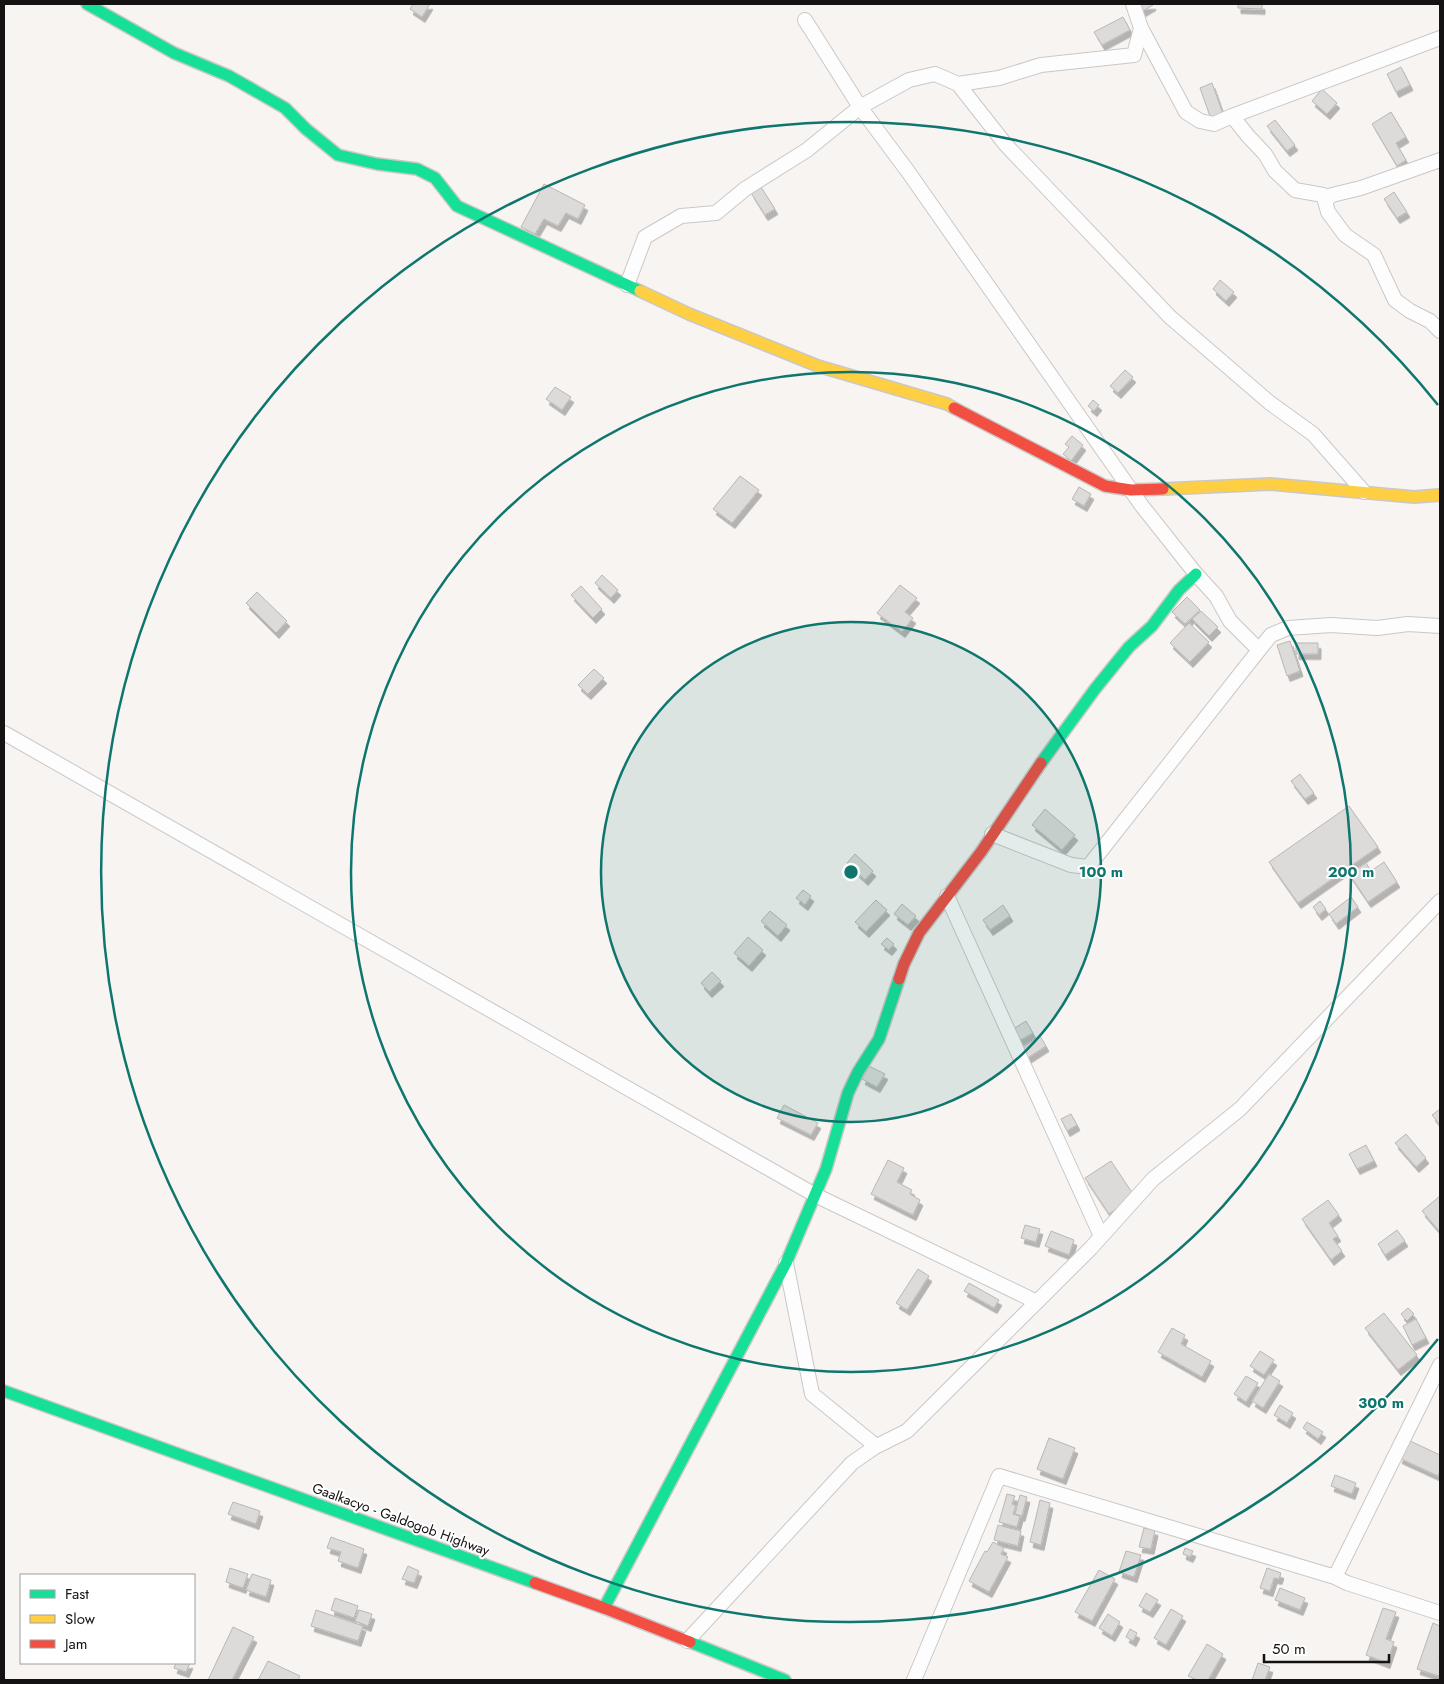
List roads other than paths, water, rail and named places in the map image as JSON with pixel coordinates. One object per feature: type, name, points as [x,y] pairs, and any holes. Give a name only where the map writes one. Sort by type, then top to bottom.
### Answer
[{"type":"street","points":[[87,4],[174,53],[229,76],[285,108],[338,156],[377,164],[417,169],[435,178],[457,206],[689,314],[818,366],[947,404],[1105,486],[1131,490],[1270,484],[1414,497],[1440,495]]},
{"type":"street","points":[[1133,4],[1140,28],[1186,112],[1200,121],[1214,124],[1440,38]]},
{"type":"street","points":[[805,20],[860,107],[909,173],[1142,506],[1216,596],[1230,621],[1260,650]]},
{"type":"street","points":[[958,84],[999,78],[1041,64],[1134,55],[1140,28]]},
{"type":"street","points":[[627,284],[645,237],[681,216],[716,213],[746,189],[807,150],[860,107],[909,80],[935,74],[958,84],[1006,145],[1170,317],[1270,403],[1313,434],[1364,492]]},
{"type":"street","points":[[1232,116],[1265,154],[1275,171],[1295,190],[1323,195],[1328,212],[1345,235],[1374,255],[1395,300],[1410,311],[1430,321],[1440,331]]},
{"type":"street","points":[[1325,201],[1332,195],[1361,188],[1440,160]]},
{"type":"street","points":[[604,1608],[786,1263],[826,1169],[848,1092],[879,1039],[904,964],[919,934],[992,834],[1052,747],[1095,690],[1129,647],[1152,626],[1179,590],[1196,574]]},
{"type":"street","points":[[992,834],[1071,865],[1088,867],[1271,635],[1288,628],[1331,625],[1377,628],[1408,624],[1440,626]]},
{"type":"street","points":[[4,733],[815,1195],[1037,1302]]},
{"type":"street","points":[[947,896],[1101,1236]]},
{"type":"street","points":[[687,1641],[852,1463],[876,1446],[907,1431],[1037,1302],[1153,1179],[1240,1109],[1440,900]]},
{"type":"street","points":[[786,1263],[812,1394],[876,1446]]},
{"type":"street","points":[[1335,1577],[1440,1365]]},
{"type":"street","name":"Gaalkacyo - Galdogob Highway","points":[[4,1391],[604,1608],[785,1680]]},
{"type":"street","points":[[914,1680],[999,1476],[1335,1577],[1347,1583],[1440,1613]]}]
